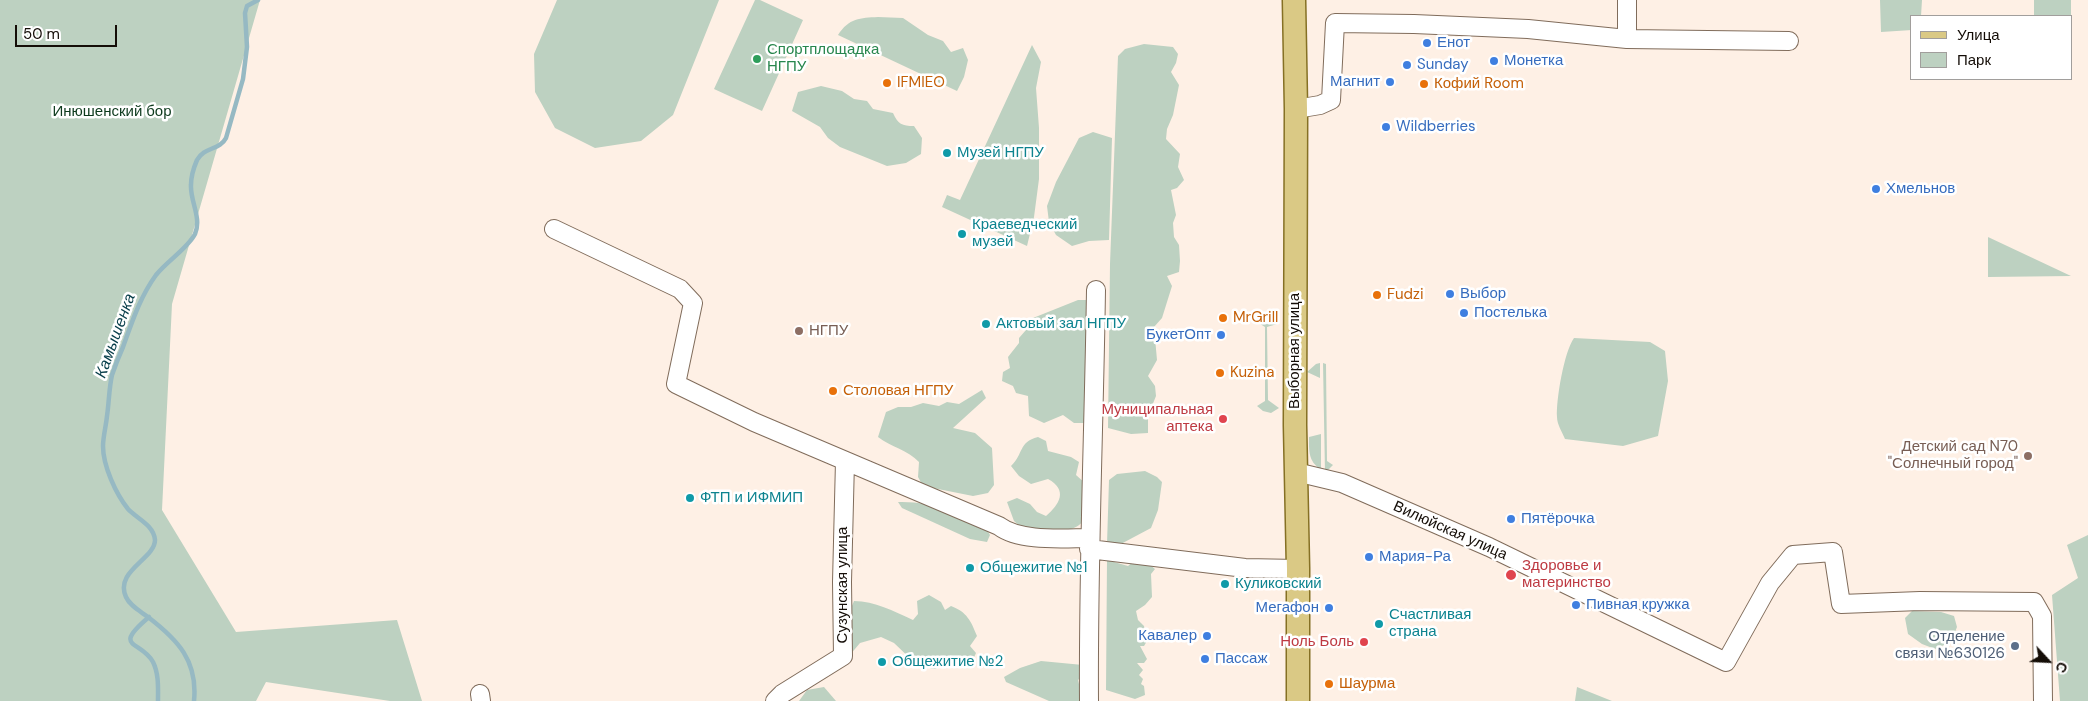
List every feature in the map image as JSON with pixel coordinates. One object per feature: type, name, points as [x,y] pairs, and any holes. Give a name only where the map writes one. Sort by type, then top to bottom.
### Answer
[{"type":"main road","name":"Выборная улица","points":[[1294,0],[1296,109],[1294,303],[1298,701]]},
{"type":"street","points":[[1626,0],[1626,40]]},
{"type":"street","points":[[1296,109],[1320,105],[1331,100],[1335,23],[1528,29],[1626,40],[1789,41]]},
{"type":"street","points":[[554,229],[680,289],[693,303],[676,384],[754,422],[999,526],[1014,535],[1089,543],[1245,568],[1298,569]]},
{"type":"street","points":[[1089,701],[1089,543],[1094,444],[1096,290]]},
{"type":"street","name":"Сузунская улица","points":[[775,701],[782,694],[843,656],[842,582],[845,461]]},
{"type":"street","name":"Вилюйская улица","points":[[1296,472],[1342,483],[1489,547],[1726,662],[1770,583],[1793,554],[1833,552],[1841,604],[1920,601],[2034,602],[2042,616],[2043,701]]},
{"type":"green space","name":"Инюшенский бор","points":[[0,0],[260,0],[172,304],[162,510],[236,632],[397,620],[422,701],[390,701],[266,682],[256,701],[0,701]]},
{"type":"green space","points":[[557,0],[719,0],[673,115],[641,141],[595,148],[555,128],[535,92],[534,54]]},
{"type":"green space","name":"Спортплощадка НГПУ","points":[[755,0],[760,0],[803,20],[762,111],[714,89]]},
{"type":"green space","points":[[1880,0],[1922,0],[1921,15],[1910,15],[1910,30],[1881,32]]},
{"type":"green space","points":[[2034,0],[2071,0],[2071,15],[2034,15]]},
{"type":"green space","points":[[878,17],[903,18],[928,35],[943,41],[951,52],[963,48],[968,60],[964,77],[957,91],[838,35],[846,25],[855,20]]},
{"type":"green space","points":[[1144,44],[1173,47],[1178,54],[1171,72],[1179,85],[1166,139],[1180,154],[1178,167],[1184,180],[1177,188],[1171,190],[1176,215],[1173,223],[1174,237],[1179,245],[1180,261],[1179,272],[1167,276],[1172,286],[1162,318],[1154,327],[1157,360],[1148,376],[1155,386],[1156,396],[1148,416],[1148,433],[1131,434],[1108,428],[1110,264],[1118,56],[1125,49]]},
{"type":"green space","points":[[1032,45],[1041,62],[1036,88],[1039,128],[1039,179],[1034,217],[1027,246],[942,207],[947,195],[960,200]]},
{"type":"green space","points":[[821,86],[842,91],[854,99],[867,101],[873,109],[893,113],[901,124],[914,126],[922,138],[921,154],[906,163],[887,166],[840,147],[828,138],[820,127],[792,111],[798,92]]},
{"type":"green space","points":[[1093,132],[1112,138],[1109,240],[1089,241],[1072,246],[1056,235],[1049,222],[1047,206],[1056,182],[1079,138]]},
{"type":"green space","points":[[1988,237],[2071,276],[1988,277]]},
{"type":"green space","points":[[1078,300],[1092,300],[1086,423],[1074,423],[1063,415],[1044,423],[1029,416],[1028,396],[1016,393],[1013,386],[1002,381],[1003,372],[1010,368],[1008,357],[1019,343],[1019,338],[1026,330],[1028,320]]},
{"type":"green space","points":[[1264,314],[1272,316],[1277,324],[1267,327],[1268,400],[1279,408],[1271,413],[1263,411],[1257,406],[1265,401],[1265,327],[1257,322]]},
{"type":"green space","points":[[1574,338],[1650,342],[1665,351],[1668,381],[1658,436],[1623,446],[1565,439],[1557,420],[1557,409],[1561,376],[1570,345]]},
{"type":"green space","points":[[1320,363],[1320,378],[1307,372],[1316,364]]},
{"type":"green space","points":[[1323,363],[1326,364],[1327,461],[1333,465],[1325,473]]},
{"type":"green space","points":[[982,390],[986,398],[953,428],[975,433],[992,448],[994,485],[988,493],[973,496],[923,486],[918,477],[919,462],[910,454],[878,437],[886,412],[898,407],[911,407],[923,403],[939,406],[947,402],[959,404]]},
{"type":"green space","points":[[1321,434],[1321,469],[1311,459],[1309,437]]},
{"type":"green space","points":[[1038,437],[1046,441],[1048,451],[1071,457],[1079,462],[1076,475],[1086,484],[1086,516],[1081,523],[1067,530],[1024,530],[1014,521],[1007,502],[1017,498],[1030,504],[1037,512],[1046,516],[1058,502],[1060,492],[1054,483],[1048,479],[1031,484],[1019,476],[1011,466],[1024,445]]},
{"type":"green space","points":[[1145,471],[1162,482],[1158,510],[1151,528],[1119,545],[1107,544],[1109,480],[1117,474]]},
{"type":"green space","points":[[898,502],[911,502],[944,509],[986,528],[990,535],[987,542],[970,539],[902,508]]},
{"type":"green space","points":[[2088,535],[2088,701],[2060,701],[2052,595],[2078,578],[2067,545]]},
{"type":"green space","points":[[1107,560],[1128,566],[1134,561],[1141,565],[1149,564],[1155,569],[1151,574],[1152,597],[1136,611],[1138,620],[1144,626],[1147,641],[1144,646],[1140,646],[1147,659],[1144,663],[1137,663],[1143,670],[1139,675],[1143,679],[1141,684],[1144,686],[1145,695],[1135,699],[1106,690]]},
{"type":"green space","points":[[929,595],[941,602],[945,610],[951,606],[956,608],[965,614],[970,621],[977,636],[970,646],[976,653],[972,662],[963,665],[953,663],[934,669],[922,666],[916,664],[894,643],[881,637],[860,643],[844,662],[835,646],[854,601],[877,605],[913,620],[918,614],[917,601]]},
{"type":"green space","points":[[1912,611],[1941,612],[1954,616],[1957,627],[1951,642],[1935,649],[1922,644],[1908,634],[1905,618]]},
{"type":"green space","points":[[1041,661],[1083,665],[1083,675],[1078,680],[1083,701],[1049,701],[1006,682],[1004,677],[1020,668]]},
{"type":"green space","points":[[824,687],[836,701],[799,701],[807,690]]},
{"type":"green space","points":[[1577,687],[1612,701],[1575,701]]},
{"type":"waterway","name":"Камышенка","points":[[194,701],[193,674],[184,653],[168,634],[133,606],[126,597],[125,580],[149,553],[155,540],[151,530],[128,509],[119,496],[105,462],[103,443],[112,375],[137,310],[145,292],[156,275],[188,244],[195,234],[197,216],[191,191],[193,172],[200,156],[220,145],[226,138],[243,79],[247,47],[245,13],[247,6],[258,0]]},
{"type":"waterway","points":[[149,617],[132,634],[130,640],[148,655],[153,662],[157,676],[158,701]]},
{"type":"place","name":"Енот","points":[[1427,43]]},
{"type":"place","name":"Спортплощадка НГПУ","points":[[757,59]]},
{"type":"place","name":"Монетка","points":[[1494,61]]},
{"type":"place","name":"Sunday","points":[[1407,65]]},
{"type":"place","name":"Магнит","points":[[1390,82]]},
{"type":"place","name":"IFMIEO","points":[[887,83]]},
{"type":"place","name":"Кофий Room","points":[[1424,84]]},
{"type":"place","name":"Wildberries","points":[[1386,127]]},
{"type":"place","name":"Музей НГПУ","points":[[947,153]]},
{"type":"place","name":"Хмельнов","points":[[1876,189]]},
{"type":"place","name":"Краеведческий музей","points":[[962,234]]},
{"type":"place","name":"Выбор","points":[[1450,294]]},
{"type":"place","name":"Fudzi","points":[[1377,295]]},
{"type":"place","name":"Постелька","points":[[1464,313]]},
{"type":"place","name":"MrGrill","points":[[1223,318]]},
{"type":"place","name":"Актовый зал НГПУ","points":[[986,324]]},
{"type":"place","name":"НГПУ","points":[[799,331]]},
{"type":"place","name":"БукетОпт","points":[[1221,335]]},
{"type":"place","name":"Kuzina","points":[[1220,373]]},
{"type":"place","name":"Столовая НГПУ","points":[[833,391]]},
{"type":"place","name":"Муниципальная аптека","points":[[1223,419]]},
{"type":"place","name":"Детский сад N70 \"Солнечный город\"","points":[[2028,456]]},
{"type":"place","name":"ФТП и ИФМИП","points":[[690,498]]},
{"type":"place","name":"Пятёрочка","points":[[1511,519]]},
{"type":"place","name":"Мария-Ра","points":[[1369,557]]},
{"type":"place","name":"Общежитие №1","points":[[970,568]]},
{"type":"place","name":"Здоровье и материнство","points":[[1511,575]]},
{"type":"place","name":"Куликовский","points":[[1225,584]]},
{"type":"place","name":"Пивная кружка","points":[[1576,605]]},
{"type":"place","name":"Мегафон","points":[[1329,608]]},
{"type":"place","name":"Счастливая страна","points":[[1379,624]]},
{"type":"place","name":"Кавалер","points":[[1207,636]]},
{"type":"place","name":"Ноль Боль","points":[[1364,642]]},
{"type":"place","name":"Отделение связи №630126","points":[[2015,646]]},
{"type":"place","name":"Пассаж","points":[[1205,659]]},
{"type":"place","name":"Общежитие №2","points":[[882,662]]},
{"type":"place","name":"Шаурма","points":[[1329,684]]}]
